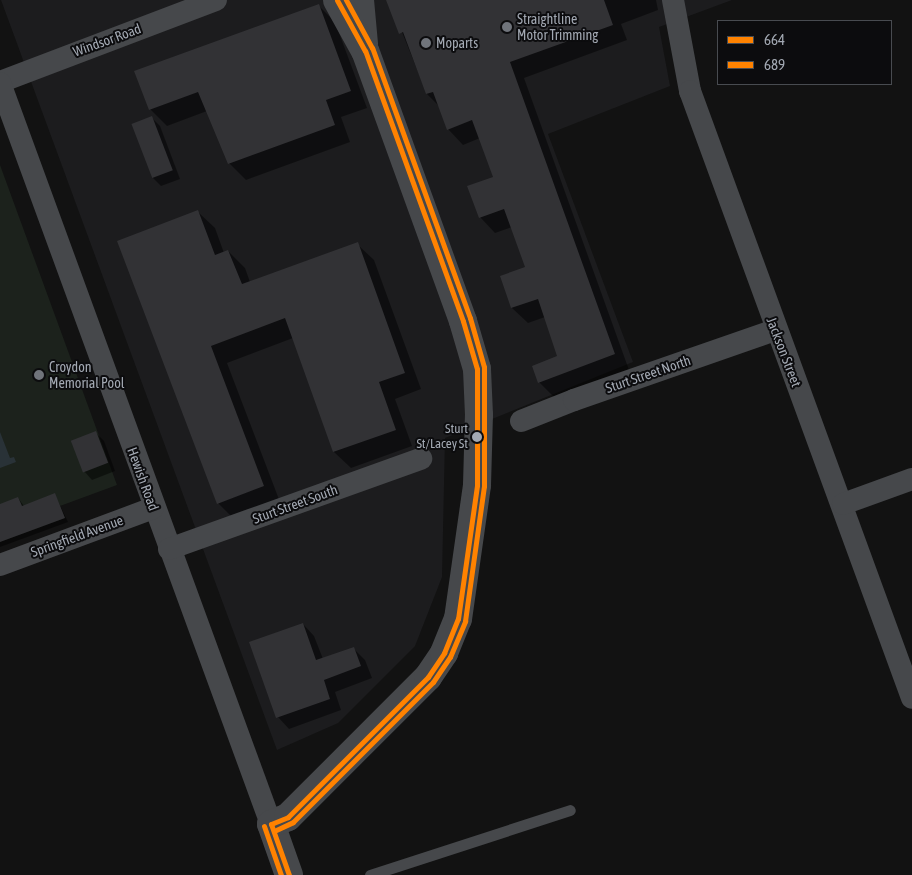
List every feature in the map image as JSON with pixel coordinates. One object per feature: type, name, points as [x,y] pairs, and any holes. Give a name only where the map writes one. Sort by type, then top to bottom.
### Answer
[{"type":"street","name":"Windsor Road","points":[[0,82],[216,0]]},
{"type":"street","points":[[271,824],[288,817],[428,677],[444,653],[458,619],[469,556],[477,477],[477,369],[463,321],[365,51],[336,0]]},
{"type":"street","points":[[360,0],[365,51]]},
{"type":"street","name":"Jackson Street","points":[[673,0],[690,91],[775,330],[843,504],[912,698]]},
{"type":"street","name":"Hewish Road","points":[[0,82],[153,508],[289,875]]},
{"type":"street","name":"Sturt Street North","points":[[521,422],[574,400],[775,330]]},
{"type":"street","name":"Sturt Street South","points":[[169,549],[421,459]]},
{"type":"street","points":[[843,504],[912,479]]},
{"type":"street","name":"Springfield Avenue","points":[[0,565],[153,508]]},
{"type":"lane","points":[[370,875],[570,810]]},
{"type":"shaded area","points":[[1,0],[732,0],[659,27],[670,86],[548,134],[633,362],[445,438],[442,577],[415,646],[338,723],[277,750]]},
{"type":"shaded area","name":"Croydon Memorial Pool","points":[[0,165],[117,485],[60,506],[65,518],[0,542]]},
{"type":"shaded area","points":[[0,432],[10,458],[14,457],[16,462],[0,468]]},
{"type":"building","points":[[386,0],[604,0],[613,25],[510,62],[615,354],[538,383],[532,366],[557,356],[538,299],[511,308],[500,276],[525,267],[504,209],[479,218],[467,186],[493,177],[472,120],[447,130],[433,92],[426,94],[403,32],[399,34]]},
{"type":"building","points":[[319,4],[351,91],[326,100],[335,125],[228,164],[198,92],[149,110],[134,71]]},
{"type":"building","points":[[152,116],[173,170],[152,178],[131,124]]},
{"type":"building","points":[[198,210],[215,255],[228,250],[242,284],[358,242],[405,373],[379,382],[396,430],[333,452],[285,318],[211,346],[264,486],[217,504],[117,241]]},
{"type":"building","points":[[96,431],[108,463],[83,472],[71,441]]},
{"type":"building","points":[[55,493],[65,518],[0,542],[0,504],[18,497],[22,506]]},
{"type":"building","points":[[303,623],[316,660],[354,647],[361,666],[324,680],[330,699],[276,718],[249,642]]},
{"type":"transit line","name":"664","points":[[271,824],[288,817],[428,677],[444,653],[458,619],[477,485],[477,369],[463,321],[365,51],[337,0]]},
{"type":"transit line","name":"689","points":[[274,831],[293,822],[433,682],[450,657],[465,621],[484,486],[484,367],[470,318],[372,48],[346,0]]},
{"type":"transit line","name":"664","points":[[271,824],[289,875]]},
{"type":"transit line","name":"689","points":[[264,826],[281,875]]},
{"type":"place","name":"Straightline Motor Trimming","points":[[507,27]]},
{"type":"place","name":"Moparts","points":[[426,43]]},
{"type":"place","name":"Croydon Memorial Pool","points":[[39,375]]},
{"type":"place","name":"Sturt St/Lacey St","points":[[477,437]]}]
